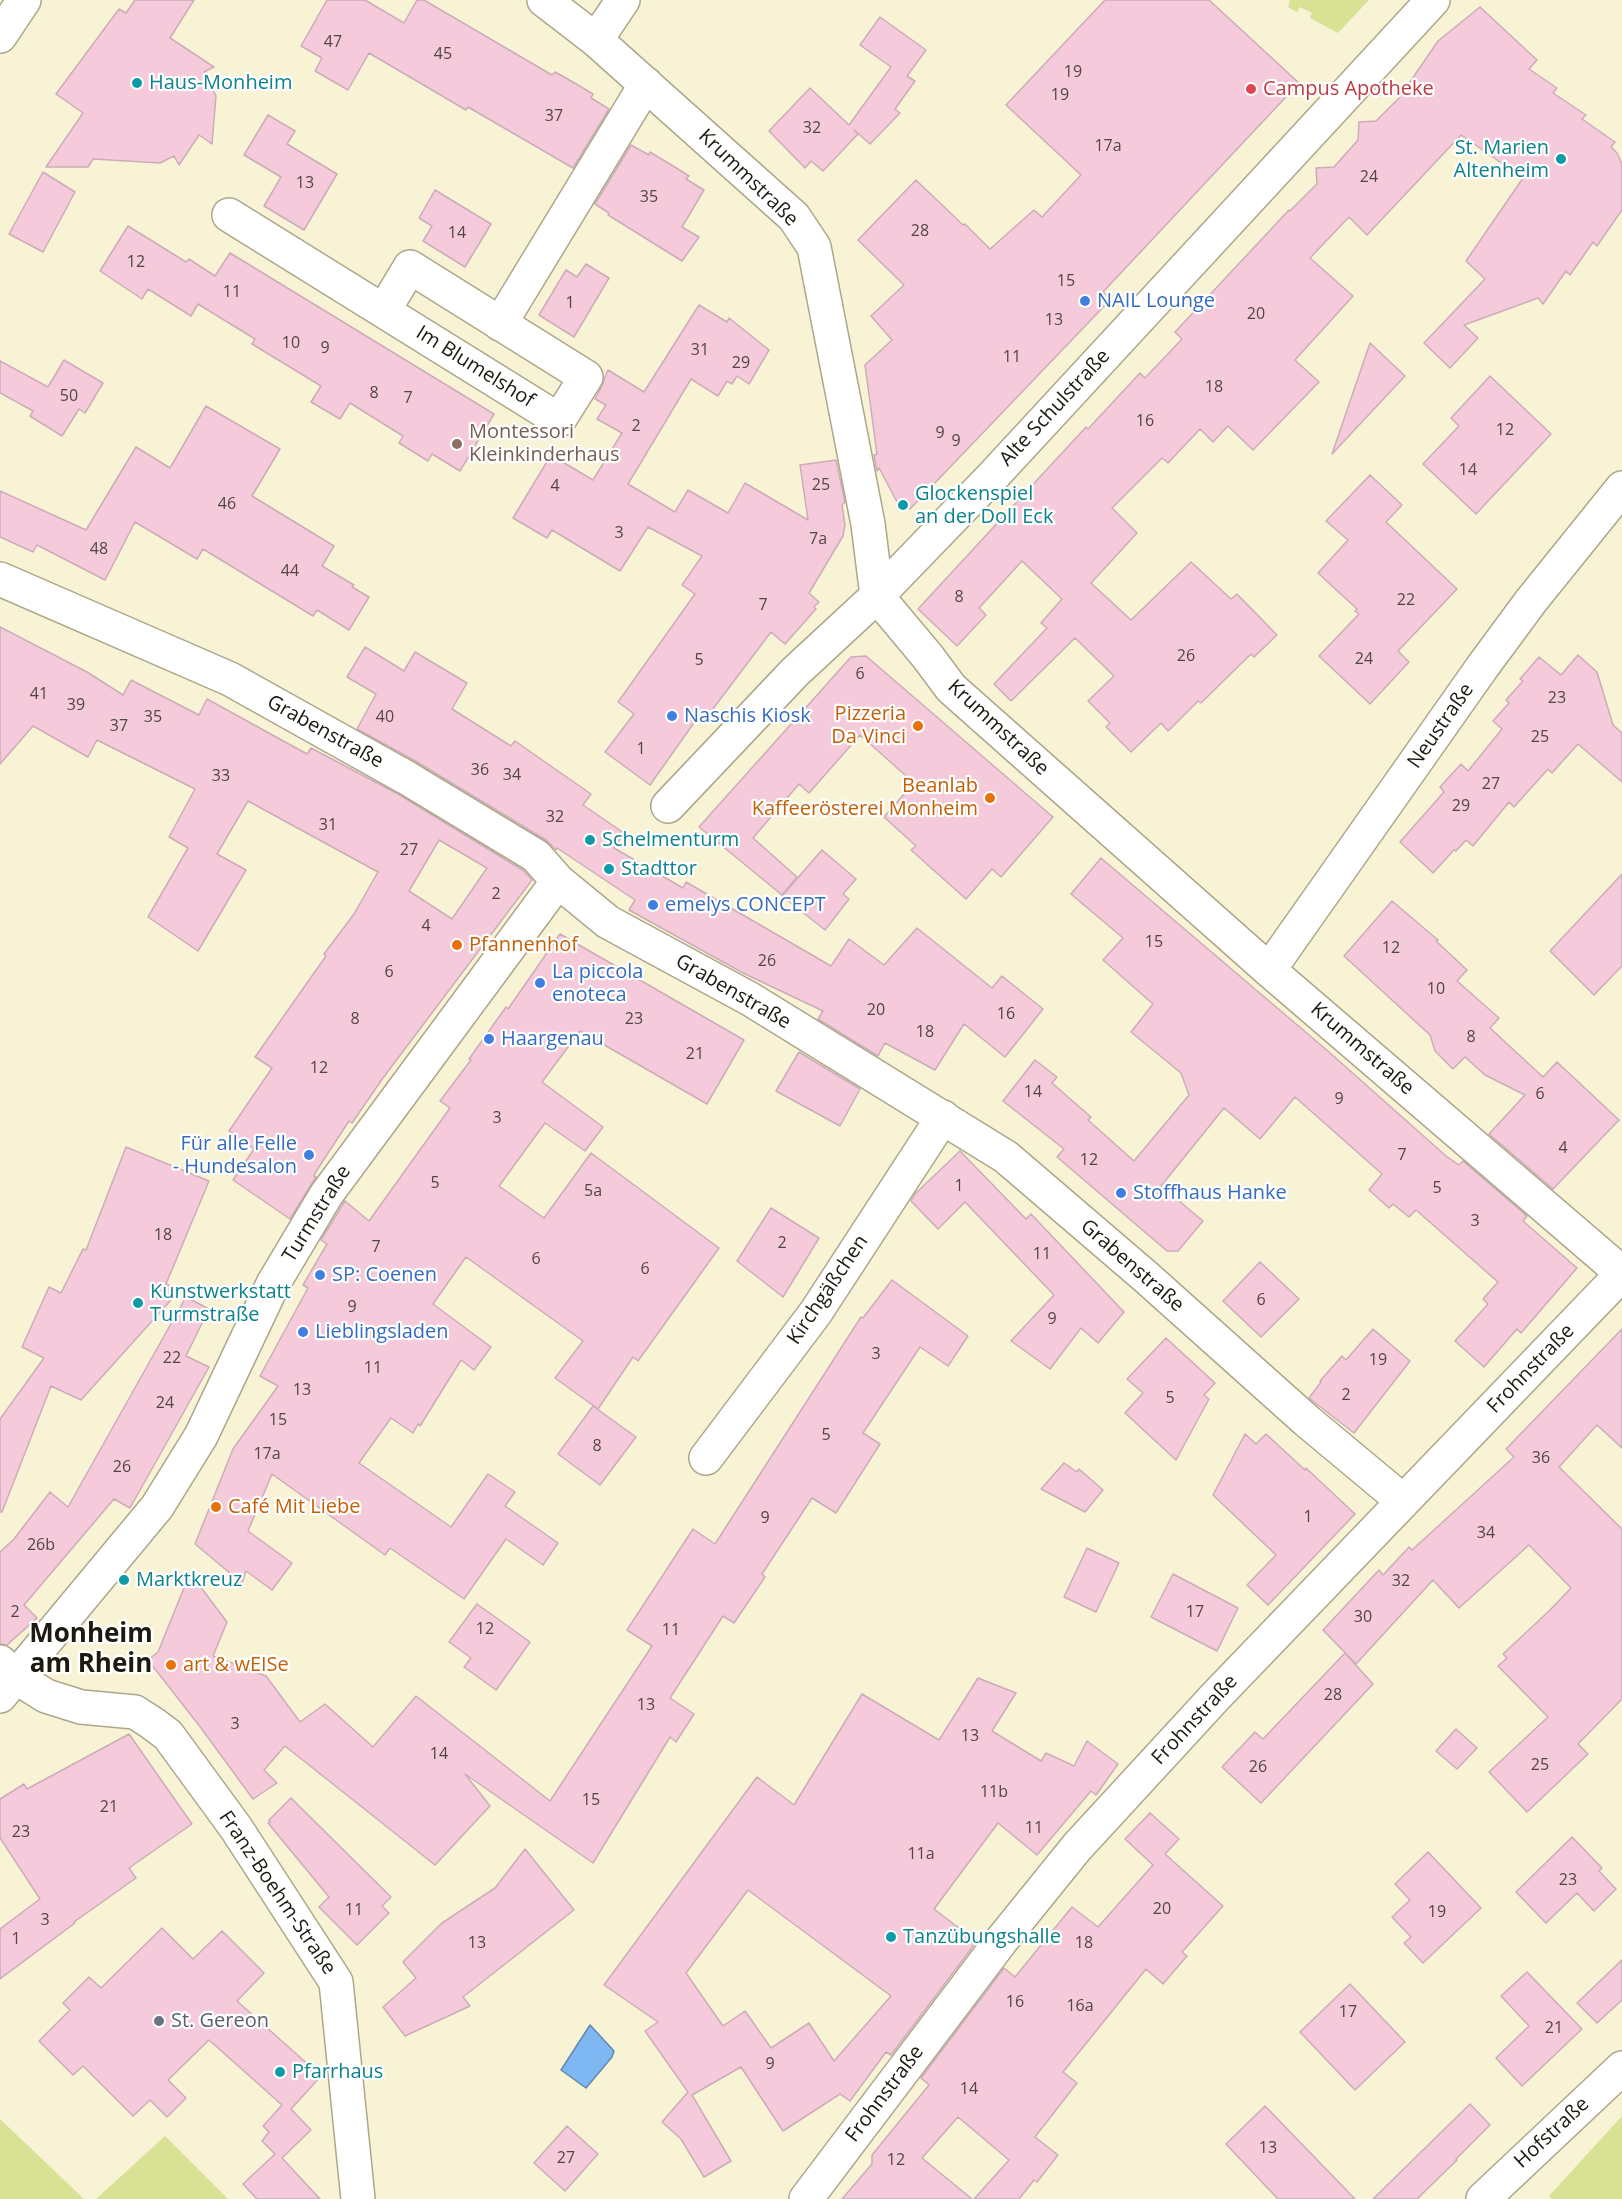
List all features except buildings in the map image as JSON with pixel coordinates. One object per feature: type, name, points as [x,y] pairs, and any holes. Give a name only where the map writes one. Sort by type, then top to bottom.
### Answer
[{"type":"street","points":[[0,36],[24,0]]},
{"type":"street","name":"Krummstraße","points":[[544,0],[597,40],[794,217],[814,247],[868,524],[877,596],[951,688],[1269,970],[1622,1274]]},
{"type":"street","points":[[597,40],[623,0]]},
{"type":"street","name":"Alte Schulstraße","points":[[668,806],[795,672],[877,596],[993,476],[1433,0]]},
{"type":"street","points":[[500,324],[646,84]]},
{"type":"street","name":"Im Blumelshof","points":[[229,215],[559,420],[586,377],[410,267],[384,310]]},
{"type":"street","name":"Neustraße","points":[[1269,970],[1483,666],[1531,601],[1622,488]]},
{"type":"street","name":"Grabenstraße","points":[[0,579],[230,679],[407,778],[536,856],[558,881],[608,922],[750,999],[1006,1157],[1146,1277],[1307,1421],[1403,1501]]},
{"type":"street","name":"Turmstraße","points":[[113,1710],[81,1707],[46,1696],[5,1678],[157,1508],[201,1436],[273,1284],[326,1195],[558,881]]},
{"type":"street","name":"Kirchgäßchen","points":[[706,1458],[816,1312],[943,1117]]},
{"type":"street","name":"Frohnstraße","points":[[806,2199],[1001,1941],[1077,1847],[1208,1705],[1622,1274]]},
{"type":"street","name":"Franz-Boehm-Straße","points":[[113,1710],[135,1712],[168,1735],[236,1828],[336,1982],[358,2199]]},
{"type":"street","name":"Hofstraße","points":[[1483,2199],[1622,2068]]},
{"type":"green space","points":[[1290,0],[1369,0],[1338,33],[1310,18],[1312,13],[1300,7],[1297,12],[1288,7]]},
{"type":"green space","points":[[1622,2116],[1622,2199],[1552,2199],[1549,2196]]},
{"type":"green space","points":[[0,2119],[84,2199],[0,2199]]},
{"type":"green space","points":[[165,2136],[228,2199],[96,2199]]},
{"type":"water","points":[[590,2025],[614,2051],[612,2057],[586,2088],[561,2070]]},
{"type":"place","name":"Haus-Monheim","points":[[137,83]]},
{"type":"place","name":"Campus Apotheke","points":[[1251,89]]},
{"type":"place","name":"St. Marien Altenheim","points":[[1561,159]]},
{"type":"place","name":"NAIL Lounge","points":[[1085,301]]},
{"type":"place","name":"Montessori Kleinkinderhaus","points":[[457,444]]},
{"type":"place","name":"Glockenspiel an der Doll Eck","points":[[903,505]]},
{"type":"place","name":"Naschis Kiosk","points":[[672,716]]},
{"type":"place","name":"Pizzeria Da Vinci","points":[[918,726]]},
{"type":"place","name":"Beanlab Kaffeerösterei Monheim","points":[[990,798]]},
{"type":"place","name":"Schelmenturm","points":[[590,840]]},
{"type":"place","name":"Stadttor","points":[[609,869]]},
{"type":"place","name":"emelys CONCEPT","points":[[653,905]]},
{"type":"place","name":"Pfannenhof","points":[[457,945]]},
{"type":"place","name":"La piccola enoteca","points":[[540,983]]},
{"type":"place","name":"Haargenau","points":[[489,1039]]},
{"type":"place","name":"Für alle Felle - Hundesalon","points":[[309,1155]]},
{"type":"place","name":"Stoffhaus Hanke","points":[[1121,1193]]},
{"type":"place","name":"SP: Coenen","points":[[320,1275]]},
{"type":"place","name":"Kunstwerkstatt Turmstraße","points":[[138,1303]]},
{"type":"place","name":"Lieblingsladen","points":[[303,1332]]},
{"type":"place","name":"Café Mit Liebe","points":[[216,1507]]},
{"type":"place","name":"Marktkreuz","points":[[124,1580]]},
{"type":"place","name":"art & wEISe","points":[[171,1665]]},
{"type":"place","name":"Tanzübungshalle","points":[[891,1937]]},
{"type":"place","name":"St. Gereon","points":[[159,2021]]},
{"type":"place","name":"Pfarrhaus","points":[[280,2072]]},
{"type":"district","name":"Monheim am Rhein","points":[[91,1650]]}]
